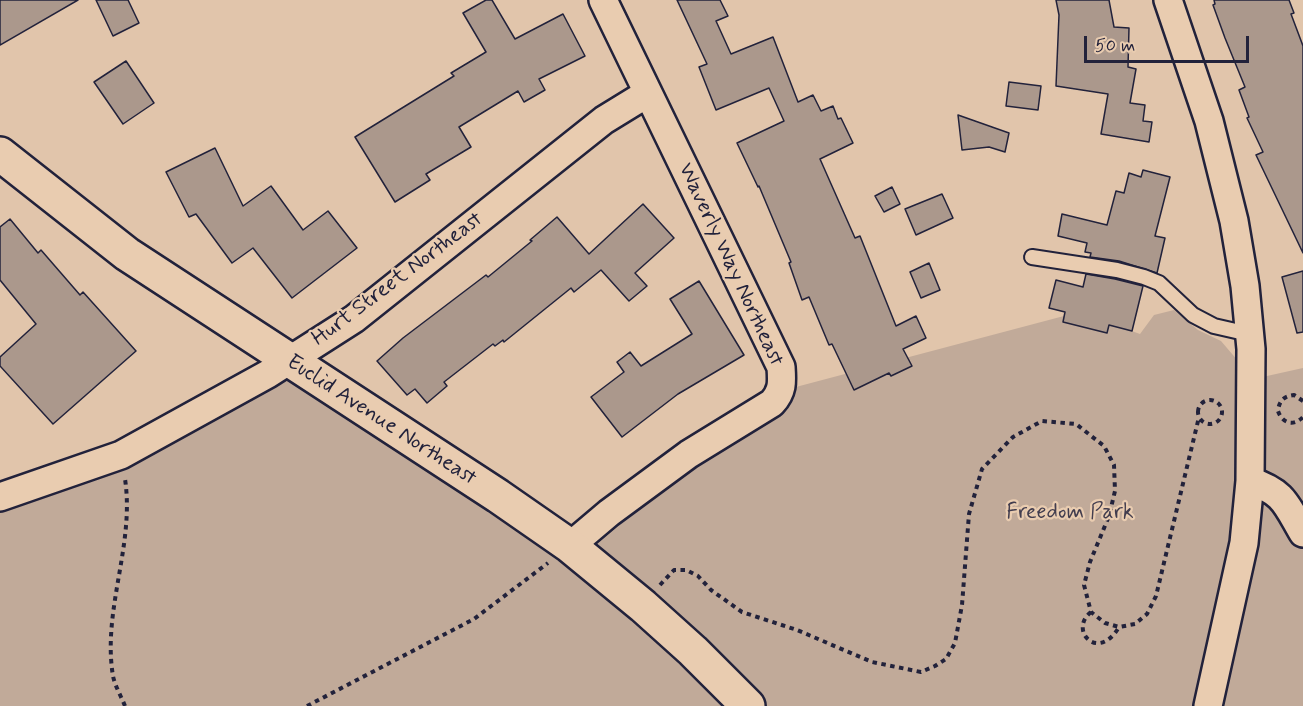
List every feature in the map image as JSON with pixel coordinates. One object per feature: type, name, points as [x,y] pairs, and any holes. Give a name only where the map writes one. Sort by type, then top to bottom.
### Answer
[{"type":"street","name":"Waverly Way Northeast","points":[[570,546],[609,513],[689,454],[772,403],[778,397],[783,385],[781,367],[603,0]]},
{"type":"street","points":[[1168,0],[1209,121],[1234,221],[1245,286],[1249,334],[1250,481],[1244,543],[1208,706]]},
{"type":"street","name":"Hurt Street Northeast","points":[[0,497],[121,454],[250,385],[289,361],[354,319],[604,120],[648,93]]},
{"type":"street","name":"Euclid Avenue Northeast","points":[[0,154],[127,254],[498,496],[570,546],[643,606],[693,651],[748,706]]},
{"type":"street","points":[[1250,481],[1271,488],[1287,504],[1303,533]]},
{"type":"lane","points":[[1032,257],[1117,270],[1144,277],[1159,283],[1193,315],[1214,326],[1249,334]]},
{"type":"path","points":[[1303,402],[1294,395],[1286,396],[1280,401],[1278,411],[1282,419],[1288,423],[1299,421],[1303,417]]},
{"type":"path","points":[[651,579],[660,586],[674,570],[686,570],[698,576],[711,590],[742,612],[806,634],[872,662],[921,672],[946,658],[955,644],[962,605],[969,514],[982,469],[1013,437],[1042,421],[1076,424],[1104,447],[1114,465],[1115,490],[1110,516],[1090,562],[1084,585],[1091,612],[1105,623],[1119,627],[1135,624],[1147,614],[1156,596],[1199,417],[1199,406],[1206,401],[1217,402],[1222,411],[1220,419],[1213,424],[1203,422],[1199,417]]},
{"type":"path","points":[[121,454],[127,494],[125,539],[110,634],[113,679],[125,706]]},
{"type":"path","points":[[307,706],[474,620],[570,546]]},
{"type":"path","points":[[1091,612],[1086,616],[1083,624],[1083,633],[1088,640],[1096,644],[1104,644],[1110,640],[1119,627]]},
{"type":"green space","name":"Freedom Park","points":[[1174,310],[1198,330],[1221,341],[1250,375],[1258,378],[1303,368],[1303,706],[0,706],[0,485],[103,463],[288,357],[594,547],[777,392],[1079,312],[1140,334],[1154,315]]},
{"type":"building","points":[[0,0],[78,0],[0,45]]},
{"type":"building","points":[[96,0],[128,0],[139,23],[113,36]]},
{"type":"building","points":[[486,0],[492,0],[515,39],[563,14],[585,56],[539,79],[545,90],[524,102],[518,91],[459,127],[471,147],[426,174],[430,180],[395,202],[355,137],[454,76],[451,73],[486,52],[463,13]]},
{"type":"building","points":[[677,0],[720,0],[728,16],[716,21],[731,54],[773,37],[798,102],[813,95],[821,111],[833,106],[838,119],[841,118],[853,143],[820,159],[855,238],[860,236],[896,326],[916,316],[926,338],[903,349],[912,366],[891,376],[889,373],[854,390],[832,344],[829,345],[809,297],[802,300],[789,263],[791,262],[759,186],[737,143],[784,121],[769,88],[716,110],[699,67],[707,64]]},
{"type":"building","points":[[1056,0],[1109,0],[1114,27],[1129,28],[1128,67],[1136,69],[1130,103],[1145,105],[1143,121],[1152,122],[1149,142],[1101,134],[1108,94],[1056,86],[1059,15]]},
{"type":"building","points":[[1214,0],[1289,0],[1294,13],[1291,14],[1303,46],[1303,253],[1256,155],[1263,152],[1247,118],[1249,117],[1239,90],[1245,87],[1213,5]]},
{"type":"building","points":[[126,61],[154,103],[123,124],[94,82]]},
{"type":"building","points":[[1009,82],[1041,86],[1038,110],[1006,106]]},
{"type":"building","points":[[958,115],[1009,133],[1005,152],[989,147],[962,150]]},
{"type":"building","points":[[215,148],[243,206],[271,186],[303,230],[328,211],[357,248],[292,298],[253,248],[232,263],[196,214],[189,217],[166,172]]},
{"type":"building","points":[[1143,170],[1170,177],[1155,236],[1165,238],[1157,273],[1119,261],[1090,257],[1091,253],[1085,252],[1087,243],[1058,236],[1062,214],[1107,225],[1116,191],[1124,193],[1129,173],[1141,177]]},
{"type":"building","points":[[892,187],[900,204],[884,212],[875,196]]},
{"type":"building","points":[[942,194],[953,218],[916,235],[905,209]]},
{"type":"building","points":[[643,204],[674,238],[635,273],[647,286],[629,301],[601,270],[574,292],[571,288],[504,342],[503,340],[495,346],[493,344],[444,382],[447,386],[427,403],[415,389],[407,395],[377,361],[403,338],[486,275],[488,277],[557,217],[589,254]]},
{"type":"building","points":[[10,219],[38,253],[41,250],[80,295],[83,292],[136,351],[53,424],[0,366],[0,357],[36,324],[0,280],[0,227]]},
{"type":"building","points":[[929,263],[940,290],[921,298],[910,272]]},
{"type":"building","points":[[1303,271],[1303,332],[1297,333],[1282,277]]},
{"type":"building","points":[[1086,274],[1143,286],[1132,331],[1109,325],[1107,333],[1063,322],[1065,312],[1049,308],[1056,280],[1083,287]]},
{"type":"building","points":[[699,281],[744,355],[678,394],[622,437],[591,397],[624,372],[617,362],[630,352],[641,366],[692,334],[670,299]]}]
